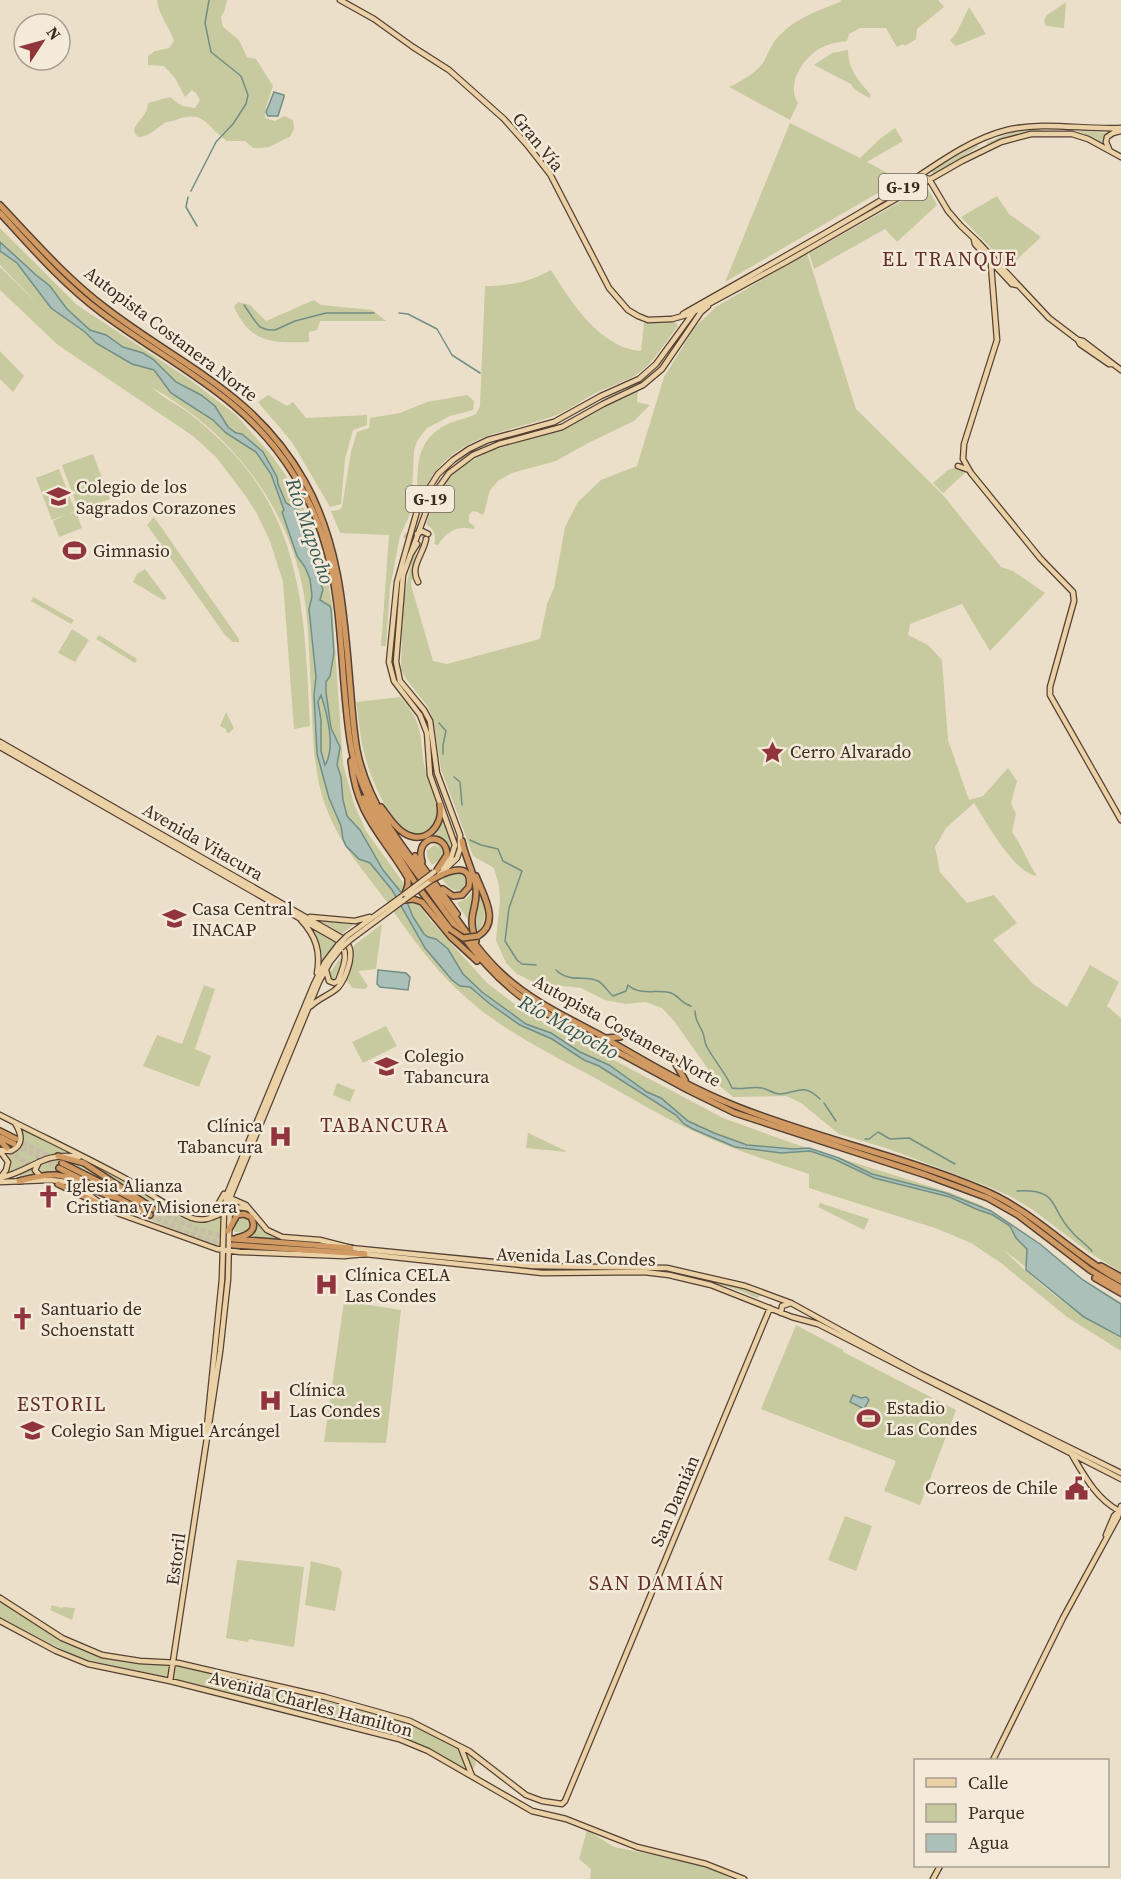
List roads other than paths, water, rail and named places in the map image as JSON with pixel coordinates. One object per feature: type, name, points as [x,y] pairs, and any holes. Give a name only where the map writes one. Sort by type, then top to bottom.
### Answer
[{"type":"highway","name":"Autopista Costanera Norte","points":[[0,205],[61,270],[94,299],[134,329],[213,380],[244,405],[273,435],[296,466],[319,511],[338,575],[343,604],[354,732],[359,760],[370,792],[382,815],[480,950],[499,972],[521,990],[605,1038],[688,1084],[744,1110],[979,1188],[1017,1208],[1099,1276],[1121,1288]]},
{"type":"highway","name":"Autopista Costanera Norte","points":[[0,213],[59,276],[86,300],[114,322],[211,386],[244,412],[270,441],[288,466],[314,514],[332,569],[339,609],[350,740],[360,781],[387,832],[463,937],[490,970],[509,988],[538,1009],[714,1103],[743,1116],[977,1193],[1018,1215],[1074,1255],[1121,1281]]},
{"type":"highway","points":[[350,740],[353,778],[361,803],[374,829],[408,880],[404,897],[419,900],[456,942],[490,970]]},
{"type":"highway","points":[[360,781],[364,798],[372,815],[418,887],[450,929],[463,938],[478,936],[487,929],[490,914],[461,838]]},
{"type":"highway","points":[[370,792],[397,828],[411,836],[425,836],[434,830],[441,817],[440,805]]},
{"type":"highway","points":[[382,815],[448,894],[455,896],[464,894],[470,886],[468,876],[460,870],[451,870],[435,876]]},
{"type":"highway","points":[[461,838],[476,887],[471,922],[480,950]]},
{"type":"highway","points":[[425,869],[420,858],[421,848],[428,840],[435,839],[443,843],[447,853],[435,876]]},
{"type":"highway","points":[[435,876],[470,936]]},
{"type":"highway","points":[[605,1038],[620,1037]]},
{"type":"highway","points":[[674,1061],[688,1084]]},
{"type":"highway","points":[[0,1131],[15,1142],[0,1139]]},
{"type":"highway","points":[[0,1139],[7,1148]]},
{"type":"highway","points":[[58,1156],[84,1163],[150,1210]]},
{"type":"highway","points":[[117,1198],[61,1165],[150,1210]]},
{"type":"highway","points":[[19,1181],[40,1176],[62,1176],[101,1193],[150,1210]]},
{"type":"highway","points":[[58,1184],[106,1207]]},
{"type":"highway","points":[[228,1231],[237,1215],[244,1214],[252,1219],[254,1226],[251,1232],[233,1241]]},
{"type":"highway","points":[[233,1241],[351,1248]]},
{"type":"highway","points":[[233,1241],[365,1254]]},
{"type":"highway","points":[[1074,1255],[1121,1276]]},
{"type":"highway","points":[[1074,1255],[1090,1275],[1121,1293]]},
{"type":"main road","name":"Gran Vía","points":[[340,0],[374,19],[449,70],[493,108],[521,138],[547,169],[600,274],[618,300],[630,312],[642,318],[657,320],[676,318],[696,311]]},
{"type":"main road","name":"G-19","points":[[435,876],[451,858],[455,845],[429,771],[425,728],[417,712],[396,686],[389,666],[396,588],[423,497],[433,480],[453,460],[481,443],[554,422],[601,396],[634,382],[652,368],[696,311],[710,301],[977,142],[1011,129],[1028,127],[1121,130]]},
{"type":"main road","points":[[1111,151],[1106,142],[1107,137],[1121,130]]},
{"type":"main road","name":"G-19","points":[[404,897],[457,858],[461,845],[461,838],[436,772],[430,721],[422,706],[403,684],[396,670],[400,591],[406,557],[430,498],[440,483],[468,458],[492,447],[562,427],[638,388],[653,377],[667,362],[710,301],[988,147],[1027,135],[1066,133],[1083,137],[1121,157]]},
{"type":"main road","points":[[987,137],[985,143],[988,147]]},
{"type":"main road","points":[[962,161],[980,148],[977,142]]},
{"type":"main road","points":[[897,191],[923,177],[930,180],[951,214],[1049,318],[1080,344],[1121,370]]},
{"type":"main road","points":[[994,261],[1012,284],[1017,285]]},
{"type":"main road","points":[[994,261],[997,337],[963,446],[963,459],[969,470],[1040,558],[1073,592],[1074,601],[1050,687],[1050,695],[1121,820]]},
{"type":"main road","points":[[993,276],[1001,272]]},
{"type":"main road","points":[[683,338],[676,318],[710,301]]},
{"type":"main road","points":[[653,377],[653,371],[665,356],[671,343]]},
{"type":"main road","points":[[957,466],[969,470]]},
{"type":"main road","points":[[416,536],[422,531],[428,534],[420,523]]},
{"type":"main road","points":[[405,538],[406,557]]},
{"type":"main road","points":[[418,582],[415,574],[419,554],[426,539]]},
{"type":"main road","points":[[406,557],[417,544]]},
{"type":"main road","name":"Avenida Vitacura","points":[[0,742],[336,939],[344,946],[345,959],[337,982],[327,980],[327,968]]},
{"type":"main road","name":"Avenida Vitacura","points":[[0,747],[342,938],[348,944],[350,952],[340,986],[317,1000],[307,1010]]},
{"type":"main road","points":[[208,1219],[215,1212],[229,1187],[325,962],[349,938],[404,897]]},
{"type":"main road","points":[[292,913],[307,927],[317,946],[318,962],[314,984]]},
{"type":"main road","points":[[305,916],[354,921],[377,916]]},
{"type":"main road","points":[[225,1250],[228,1231],[226,1210],[230,1198],[307,1010],[340,947]]},
{"type":"main road","points":[[0,1115],[128,1180],[158,1200],[192,1218],[208,1219],[226,1210],[240,1207],[252,1211]]},
{"type":"main road","points":[[0,1151],[11,1151],[19,1145],[21,1134],[14,1122]]},
{"type":"main road","points":[[252,1143],[254,1126]]},
{"type":"main road","points":[[0,1151],[8,1162],[0,1179]]},
{"type":"main road","points":[[0,1179],[17,1173],[40,1160],[58,1156],[84,1159]]},
{"type":"main road","points":[[40,1160],[35,1170],[40,1176],[51,1180]]},
{"type":"main road","name":"Avenida Las Condes","points":[[0,1179],[63,1181],[74,1185],[120,1214],[225,1250],[344,1256],[365,1254],[533,1272],[644,1272],[705,1283],[822,1327],[1121,1479]]},
{"type":"main road","points":[[225,1250],[229,1187]]},
{"type":"main road","name":"Avenida Las Condes","points":[[230,1198],[246,1205],[265,1228],[277,1236],[320,1240],[351,1248],[534,1266],[667,1268],[731,1282],[790,1303],[921,1374],[1121,1473]]},
{"type":"main road","name":"Estoril","points":[[170,1681],[207,1440],[206,1429],[225,1250]]},
{"type":"main road","points":[[563,1273],[575,1267]]},
{"type":"main road","points":[[753,1300],[762,1299],[762,1292]]},
{"type":"main road","points":[[781,1313],[782,1306],[790,1303]]},
{"type":"main road","name":"San Damián","points":[[562,1804],[770,1308]]},
{"type":"main road","points":[[1046,1442],[1055,1439]]},
{"type":"main road","points":[[994,1759],[1114,1516],[1120,1509],[1096,1493],[1072,1455]]},
{"type":"main road","name":"Avenida Charles Hamilton","points":[[0,1598],[55,1634],[102,1655],[174,1663],[326,1698],[410,1721],[457,1744],[526,1795],[548,1803],[562,1804]]},
{"type":"main road","name":"Avenida Charles Hamilton","points":[[0,1621],[76,1660],[389,1736],[423,1748],[532,1811],[566,1819],[637,1847],[706,1864],[744,1879]]},
{"type":"main road","points":[[457,1744],[465,1755],[472,1776]]},
{"type":"main road","points":[[459,1768],[468,1767]]},
{"type":"water","points":[[274,92],[284,97],[278,116],[268,116],[266,112]]},
{"type":"water","points":[[0,242],[50,286],[67,309],[90,330],[106,335],[123,347],[143,353],[154,360],[176,382],[201,395],[215,406],[228,427],[242,434],[263,452],[277,477],[286,503],[297,509],[306,525],[312,542],[319,581],[323,589],[320,600],[331,609],[334,653],[330,676],[326,682],[326,692],[331,728],[340,747],[337,765],[347,816],[360,830],[383,870],[405,897],[413,917],[424,934],[436,939],[448,949],[463,974],[482,992],[526,1024],[551,1033],[580,1052],[609,1065],[647,1092],[661,1098],[688,1121],[714,1133],[747,1145],[809,1148],[839,1158],[872,1174],[946,1193],[991,1211],[1040,1244],[1083,1280],[1121,1304],[1121,1337],[1084,1317],[1026,1270],[1027,1249],[1016,1238],[1010,1226],[993,1215],[950,1197],[874,1178],[834,1159],[810,1151],[781,1153],[735,1147],[693,1129],[684,1124],[676,1115],[599,1066],[584,1060],[552,1039],[520,1025],[470,987],[460,986],[452,980],[425,948],[392,890],[370,863],[359,859],[346,846],[343,839],[341,826],[329,798],[317,754],[314,695],[316,677],[309,609],[312,596],[310,579],[297,556],[271,474],[256,452],[171,393],[154,370],[132,364],[96,343],[85,332],[51,308],[17,263],[0,251]],"holes":[[[321,695],[330,740],[325,765],[321,751],[321,720],[318,702]]]},
{"type":"water","points":[[378,970],[406,973],[410,977],[408,990],[380,987],[377,984]]},
{"type":"water","points":[[853,1395],[866,1397],[869,1400],[864,1409],[850,1402]]},
{"type":"waterway","points":[[191,191],[216,142],[233,124],[246,104],[248,95],[241,76],[211,52],[205,23],[209,0]]},
{"type":"waterway","points":[[188,197],[186,207],[197,226]]},
{"type":"waterway","points":[[244,305],[260,327],[268,330],[275,330],[295,321],[326,313],[374,313]]},
{"type":"waterway","points":[[399,313],[408,314],[437,329],[452,355],[480,373]]},
{"type":"waterway","points":[[439,723],[446,731],[443,754]]},
{"type":"waterway","points":[[454,777],[460,782],[462,805]]},
{"type":"waterway","points":[[470,840],[498,849],[503,861],[522,871],[509,908],[505,941],[522,964],[536,965]]},
{"type":"waterway","points":[[556,970],[572,978],[598,981],[613,996],[626,991],[628,985],[643,991],[671,993],[691,1006]]},
{"type":"waterway","points":[[695,1011],[696,1020],[706,1045],[732,1088],[758,1088],[780,1094],[805,1090],[820,1099]]},
{"type":"waterway","points":[[824,1103],[836,1121]]},
{"type":"waterway","points":[[865,1139],[869,1139],[878,1132],[890,1139],[909,1138],[955,1164]]},
{"type":"waterway","points":[[1017,1191],[1031,1191],[1047,1197],[1074,1235],[1092,1251]]},
{"type":"tunnel","points":[[405,538],[410,533],[416,532],[426,539]]},
{"type":"tunnel","points":[[16,1139],[62,1163]]},
{"type":"tunnel","points":[[15,1145],[59,1168]]},
{"type":"tunnel","points":[[9,1149],[38,1174]]},
{"type":"tunnel","points":[[153,1209],[194,1228],[225,1237]]},
{"type":"tunnel","points":[[150,1215],[190,1234],[226,1244]]},
{"type":"place","name":"Colegio de los Sagrados Corazones","points":[[58,497]]},
{"type":"place","name":"Gimnasio","points":[[75,551]]},
{"type":"place","name":"Cerro Alvarado","points":[[772,752]]},
{"type":"place","name":"Casa Central INACAP","points":[[174,919]]},
{"type":"place","name":"Colegio Tabancura","points":[[386,1066]]},
{"type":"place","name":"Clínica Tabancura","points":[[281,1136]]},
{"type":"place","name":"Iglesia Alianza Cristiana y Misionera","points":[[48,1196]]},
{"type":"place","name":"Clínica CELA Las Condes","points":[[327,1285]]},
{"type":"place","name":"Santuario de Schoenstatt","points":[[23,1319]]},
{"type":"place","name":"Clínica Las Condes","points":[[271,1400]]},
{"type":"place","name":"Estadio Las Condes","points":[[868,1418]]},
{"type":"place","name":"Colegio San Miguel Arcángel","points":[[33,1431]]},
{"type":"place","name":"Correos de Chile","points":[[1076,1488]]},
{"type":"district","name":"EL TRANQUE","points":[[950,259]]},
{"type":"district","name":"TABANCURA","points":[[385,1125]]},
{"type":"district","name":"ESTORIL","points":[[62,1404]]},
{"type":"district","name":"SAN DAMIÁN","points":[[657,1583]]},
{"type":"water label","name":"Río Mapocho","points":[[310,531]]},
{"type":"water label","name":"Río Mapocho","points":[[569,1027]]}]
